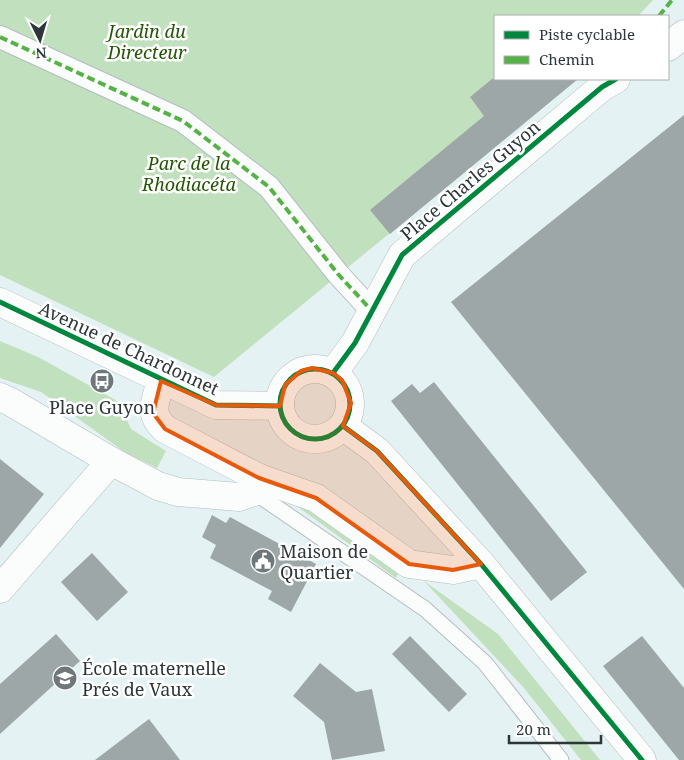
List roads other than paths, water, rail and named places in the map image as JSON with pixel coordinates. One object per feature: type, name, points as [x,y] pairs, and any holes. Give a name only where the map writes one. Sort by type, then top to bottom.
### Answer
[{"type":"street","points":[[669,47],[684,34]]},
{"type":"street","points":[[0,37],[184,121],[269,187],[338,274],[372,311]]},
{"type":"street","name":"Place Charles Guyon","points":[[333,373],[354,343],[402,255],[602,87],[614,80]]},
{"type":"street","name":"Avenue de Chardonnet","points":[[0,302],[216,405],[280,406]]},
{"type":"street","points":[[317,369],[333,373],[342,380],[350,397],[349,415],[343,426],[334,434],[323,438],[305,437],[289,428],[283,418],[280,406],[285,385],[301,371],[317,369]]},
{"type":"street","points":[[161,380],[153,413],[156,422],[256,485],[316,498],[410,564],[453,570],[481,564]]},
{"type":"street","points":[[0,398],[9,401],[111,461],[158,486],[178,492],[239,497],[256,485]]},
{"type":"street","points":[[343,426],[377,451],[481,564],[642,760]]},
{"type":"street","points":[[0,589],[111,461]]},
{"type":"lane","points":[[256,485],[426,609],[485,663],[561,760]]},
{"type":"place","name":"Place Guyon","points":[[102,381]]},
{"type":"place","name":"Maison de Quartier","points":[[263,561]]},
{"type":"place","name":"École maternelle Prés de Vaux","points":[[65,678]]},
{"type":"park label","name":"Jardin du Directeur","points":[[147,41]]},
{"type":"park label","name":"Parc de la Rhodiacéta","points":[[189,173]]}]
